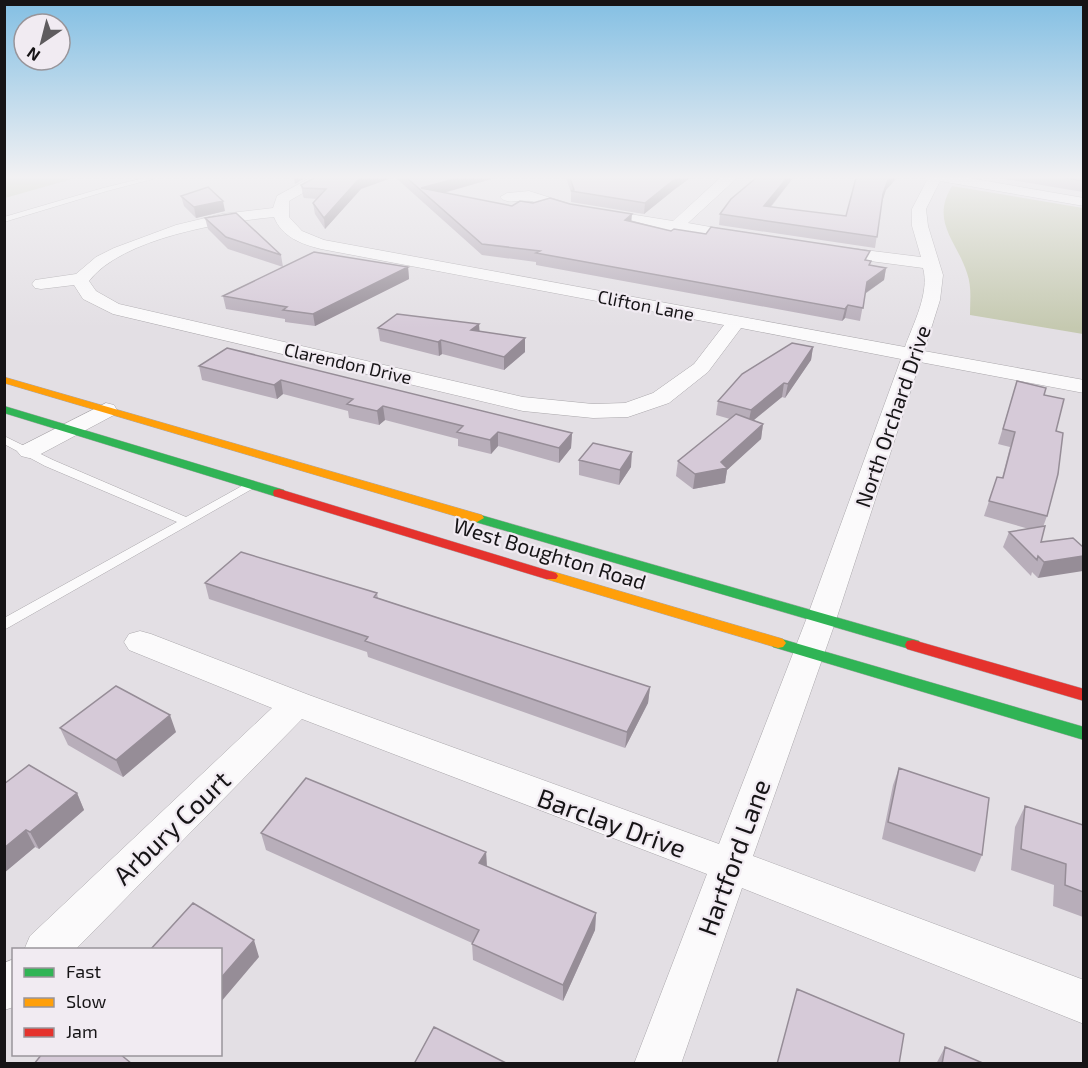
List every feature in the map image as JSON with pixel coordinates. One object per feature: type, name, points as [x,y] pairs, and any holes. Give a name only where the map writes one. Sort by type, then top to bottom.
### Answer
[{"type":"main road","name":"West Boughton Road","points":[[4,380],[106,410],[815,636],[1083,734]]},
{"type":"main road","name":"West Boughton Road","points":[[4,409],[253,485],[815,636],[1083,695]]},
{"type":"street","points":[[41,284],[81,280],[85,272],[110,256],[185,228]]},
{"type":"street","name":"Clifton Lane","points":[[288,228],[293,233],[321,244],[1083,387]]},
{"type":"street","points":[[687,228],[763,240]]},
{"type":"street","name":"North Orchard Drive","points":[[815,636],[931,300],[932,264],[922,228]]},
{"type":"street","points":[[815,248],[932,264]]},
{"type":"street","name":"Clarendon Drive","points":[[81,280],[89,295],[113,308],[523,404],[634,417],[701,368],[736,322]]},
{"type":"street","points":[[29,451],[106,410]]},
{"type":"street","name":"Hartford Lane","points":[[657,1064],[815,636]]},
{"type":"street","name":"Barclay Drive","points":[[140,642],[297,704],[730,866],[1083,1002]]},
{"type":"street","name":"Arbury Court","points":[[47,948],[297,704]]},
{"type":"lane","points":[[4,439],[49,463],[187,522]]},
{"type":"lane","points":[[4,625],[253,485]]},
{"type":"green space","points":[[947,228],[1083,228],[1083,334],[970,315],[969,278]]},
{"type":"building","points":[[216,228],[252,228],[281,255],[226,237]]},
{"type":"building","points":[[464,228],[658,228],[706,234],[710,228],[717,228],[870,251],[865,260],[871,261],[869,265],[886,268],[867,282],[863,308],[848,305],[845,309],[536,253],[540,251],[482,244]]},
{"type":"building","points":[[814,228],[878,228],[877,237]]},
{"type":"building","points":[[314,252],[408,267],[313,314],[283,310],[287,307],[223,296]]},
{"type":"building","points":[[397,314],[479,324],[471,330],[525,338],[504,357],[441,340],[438,342],[378,328]]},
{"type":"building","points":[[792,343],[813,347],[788,384],[784,383],[751,410],[718,401],[742,374]]},
{"type":"building","points":[[227,348],[572,433],[559,448],[498,432],[490,440],[457,432],[463,426],[383,406],[377,411],[347,404],[353,399],[281,380],[274,385],[199,366]]},
{"type":"building","points":[[1017,381],[1046,388],[1044,395],[1064,399],[1056,431],[1063,433],[1058,474],[1047,516],[989,501],[997,477],[1003,478],[1015,432],[1003,429]]},
{"type":"building","points":[[736,414],[763,424],[721,462],[727,468],[695,474],[678,461]]},
{"type":"building","points":[[593,443],[632,452],[620,470],[579,460]]},
{"type":"building","points":[[1045,526],[1041,542],[1073,538],[1083,547],[1083,556],[1044,562],[1038,556],[1037,560],[1009,532]]},
{"type":"building","points":[[241,552],[377,593],[374,597],[650,687],[627,732],[365,641],[368,637],[205,583]]},
{"type":"building","points":[[116,686],[170,715],[116,760],[60,728]]},
{"type":"building","points":[[29,765],[77,793],[30,832],[26,830],[4,848],[4,784]]},
{"type":"building","points":[[899,768],[989,798],[982,855],[888,822]]},
{"type":"building","points":[[306,778],[486,852],[479,863],[596,913],[563,985],[472,944],[479,930],[261,833]]},
{"type":"building","points":[[1025,806],[1083,825],[1083,892],[1065,885],[1066,864],[1021,849]]},
{"type":"building","points":[[193,903],[254,940],[222,977],[222,948],[152,948]]},
{"type":"building","points":[[797,989],[904,1034],[899,1064],[777,1064]]},
{"type":"building","points":[[434,1027],[508,1064],[414,1064]]},
{"type":"building","points":[[945,1047],[985,1064],[942,1064]]},
{"type":"building","points":[[40,1056],[122,1056],[132,1064],[34,1064]]},
{"type":"traffic: fast","points":[[4,409],[279,493]]},
{"type":"traffic: fast","points":[[477,518],[913,645]]},
{"type":"traffic: fast","points":[[778,643],[1084,734]]},
{"type":"traffic: slow","points":[[4,380],[477,518]]},
{"type":"traffic: slow","points":[[551,576],[778,643]]},
{"type":"traffic: jam","points":[[279,493],[551,576]]},
{"type":"traffic: jam","points":[[913,645],[1084,695]]}]
